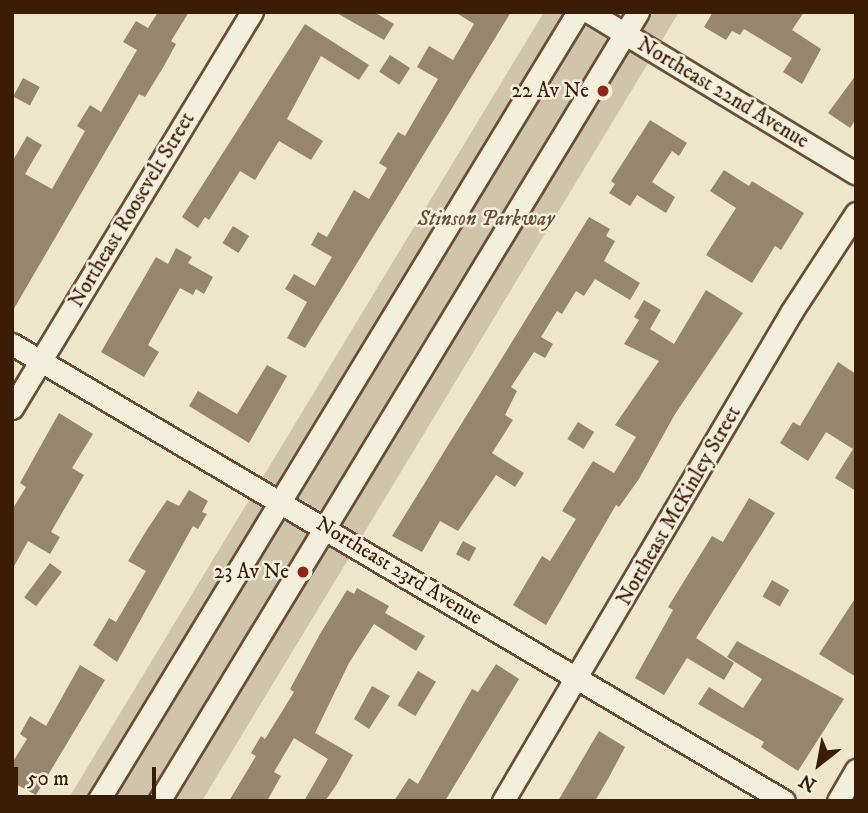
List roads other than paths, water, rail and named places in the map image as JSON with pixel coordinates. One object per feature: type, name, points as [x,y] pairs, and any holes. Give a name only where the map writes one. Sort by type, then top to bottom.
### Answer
[{"type":"street","name":"Northeast Roosevelt Street","points":[[12,408],[252,12]]},
{"type":"street","points":[[98,801],[578,12]]},
{"type":"street","name":"Northeast 22nd Avenue","points":[[589,12],[856,174]]},
{"type":"street","points":[[159,801],[638,12]]},
{"type":"street","name":"Northeast McKinley Street","points":[[503,801],[579,677],[792,311],[856,213]]},
{"type":"street","name":"Northeast 23rd Avenue","points":[[12,344],[579,677],[784,801]]},
{"type":"street","points":[[838,801],[856,770]]},
{"type":"place","name":"22 Av Ne","points":[[603,91]]},
{"type":"place","name":"23 Av Ne","points":[[303,572]]},
{"type":"park label","name":"Stinson Parkway","points":[[486,219]]}]
